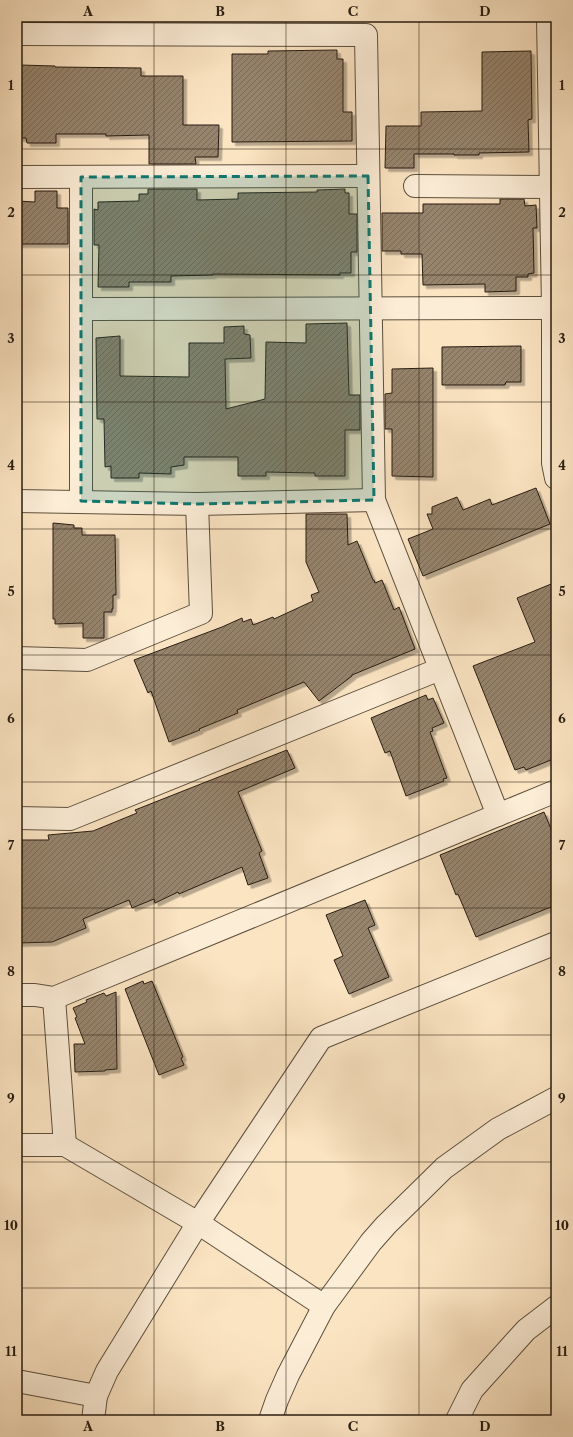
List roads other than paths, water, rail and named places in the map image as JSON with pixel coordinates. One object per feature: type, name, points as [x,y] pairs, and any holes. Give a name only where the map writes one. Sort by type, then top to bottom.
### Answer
[{"type":"street","points":[[551,30],[554,308],[553,463],[556,478]]},
{"type":"street","points":[[17,34],[366,35],[374,500],[498,815]]},
{"type":"street","points":[[17,177],[368,176]]},
{"type":"street","points":[[415,186],[553,176]]},
{"type":"street","points":[[81,177],[81,501]]},
{"type":"street","points":[[82,309],[554,308]]},
{"type":"street","points":[[17,501],[197,504],[374,500]]},
{"type":"street","points":[[17,658],[87,660],[201,613],[197,504]]},
{"type":"street","points":[[17,818],[70,819],[440,669]]},
{"type":"street","points":[[17,996],[54,998],[556,791]]},
{"type":"street","points":[[93,1420],[96,1396],[107,1371],[198,1223],[321,1038],[556,943]]},
{"type":"street","points":[[54,998],[65,1146]]},
{"type":"street","points":[[270,1420],[288,1375],[324,1306],[371,1242],[386,1225],[444,1168],[498,1129],[556,1098]]},
{"type":"street","points":[[17,1145],[65,1146],[198,1223],[324,1306]]},
{"type":"street","points":[[456,1420],[472,1390],[526,1330],[556,1306]]},
{"type":"street","points":[[17,1381],[96,1396]]}]
